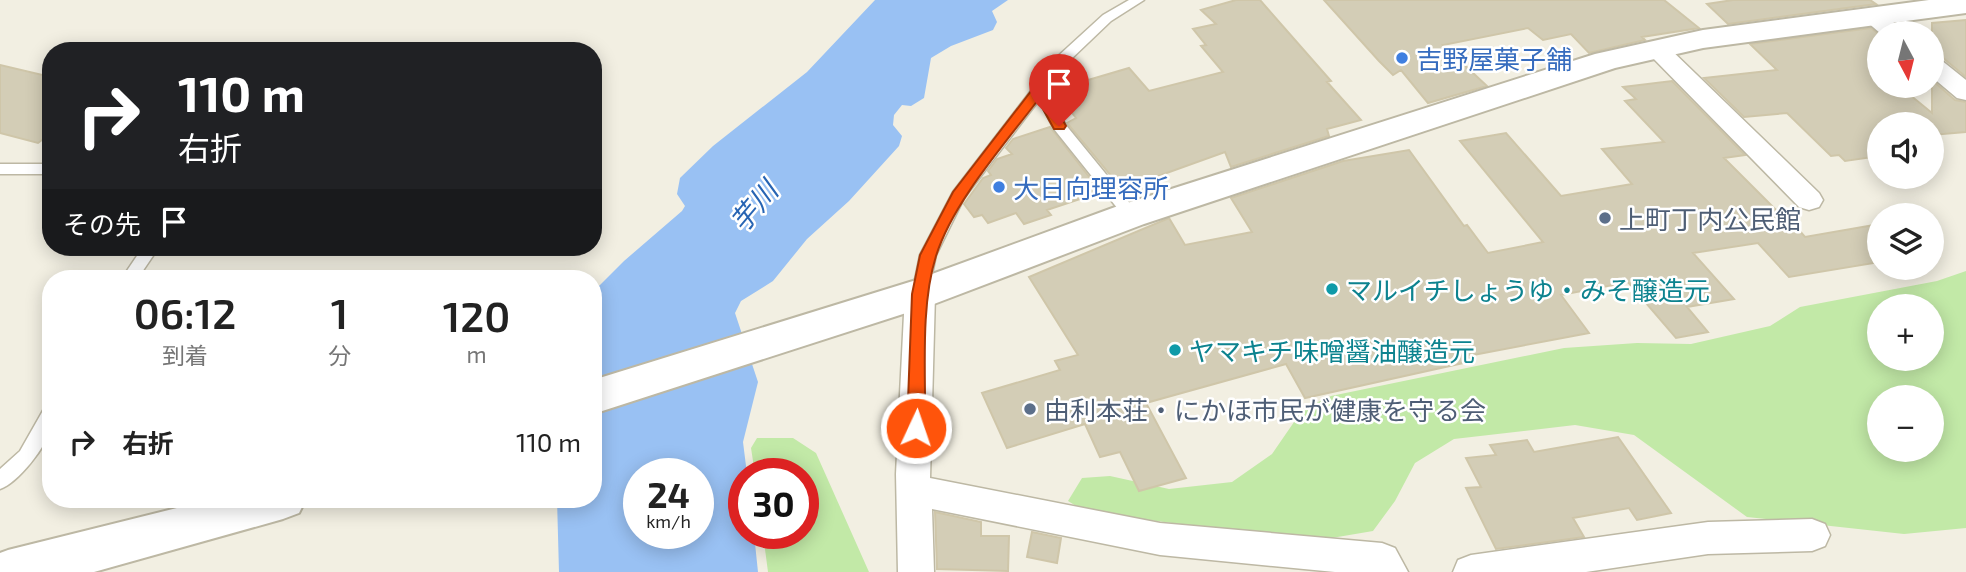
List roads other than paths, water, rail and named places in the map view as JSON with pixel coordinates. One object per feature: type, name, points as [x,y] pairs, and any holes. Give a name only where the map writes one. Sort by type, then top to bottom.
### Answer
[{"type":"street","points":[[1895,21],[1966,4]]},
{"type":"street","points":[[602,394],[920,294],[1131,215],[1606,61],[1703,39],[1867,25]]},
{"type":"street","points":[[1658,50],[1809,200]]},
{"type":"street","points":[[1944,75],[1966,92]]},
{"type":"street","points":[[916,572],[914,490],[920,294]]},
{"type":"street","points":[[914,490],[1160,539],[1382,560],[1390,572]]},
{"type":"street","points":[[8,572],[158,535],[252,508]]},
{"type":"street","points":[[1471,572],[1708,538],[1812,534]]},
{"type":"lane","points":[[920,294],[928,255],[958,196],[1062,60],[1107,18],[1138,0]]},
{"type":"lane","points":[[1040,89],[1059,126],[1131,215]]},
{"type":"lane","points":[[0,169],[42,169]]},
{"type":"lane","points":[[0,481],[26,456],[42,428]]},
{"type":"water","name":"芋川","points":[[875,0],[1008,0],[992,11],[997,22],[993,30],[951,46],[931,58],[924,98],[911,106],[902,105],[894,115],[893,125],[902,136],[899,146],[849,201],[807,239],[773,281],[741,301],[735,313],[758,382],[743,442],[745,458],[728,458],[728,549],[756,549],[758,572],[559,572],[557,508],[602,508],[602,283],[682,211],[685,206],[677,194],[680,178],[713,146],[807,72]]},
{"type":"place","name":"吉野屋菓子舗","points":[[1402,58]]},
{"type":"place","name":"大日向理容所","points":[[999,187]]},
{"type":"place","name":"上町丁内公民館","points":[[1605,218]]},
{"type":"place","name":"マルイチしょうゆ・みそ醸造元","points":[[1332,289]]},
{"type":"place","name":"ヤマキチ味噌醤油醸造元","points":[[1175,350]]},
{"type":"place","name":"由利本荘・にかほ市民が健康を守る会","points":[[1030,409]]}]
